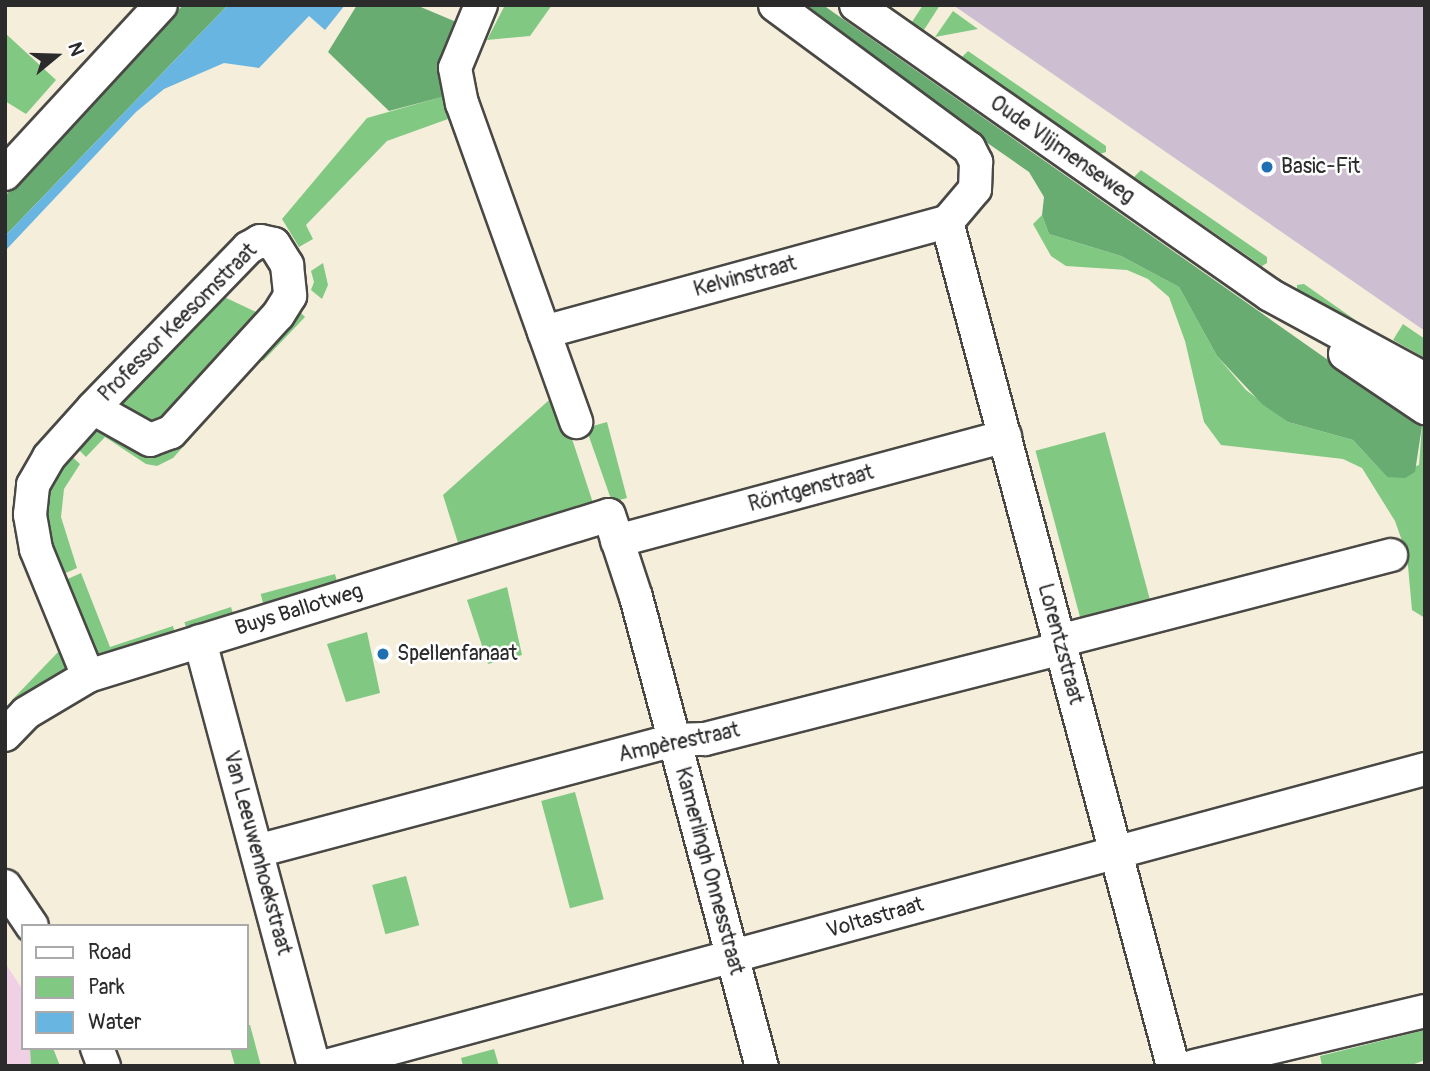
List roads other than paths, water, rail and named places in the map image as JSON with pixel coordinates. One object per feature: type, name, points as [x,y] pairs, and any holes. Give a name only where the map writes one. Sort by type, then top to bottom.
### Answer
[{"type":"street","points":[[5,174],[161,5]]},
{"type":"street","points":[[481,5],[456,68],[462,103],[576,422]]},
{"type":"street","points":[[775,5],[969,148],[976,162],[975,189],[947,222]]},
{"type":"street","name":"Oude Vlijmenseweg","points":[[856,5],[1270,295],[1425,379]]},
{"type":"street","name":"Kelvinstraat","points":[[544,332],[947,222]]},
{"type":"street","name":"Lorentzstraat","points":[[947,222],[1173,1066]]},
{"type":"street","name":"Professor Keesomstraat","points":[[88,676],[36,549],[30,515],[33,485],[49,457],[93,408],[248,248],[260,240],[274,244],[287,265],[290,296],[278,315],[172,432],[150,440],[93,408]]},
{"type":"street","name":"Oude Vlijmenseweg","points":[[1270,295],[1289,315],[1425,408]]},
{"type":"street","name":"Röntgenstraat","points":[[613,528],[1005,436]]},
{"type":"street","name":"Buys Ballotweg","points":[[5,735],[26,713],[88,676],[200,641],[613,528]]},
{"type":"street","name":"Kamerlingh Onnesstraat","points":[[613,528],[762,1066]]},
{"type":"street","name":"Ampèrestraat","points":[[257,851],[673,740],[717,736],[1391,555]]},
{"type":"street","name":"Van Leeuwenhoekstraat","points":[[200,641],[314,1066]]},
{"type":"street","name":"Voltastraat","points":[[326,1066],[732,959],[1425,769]]},
{"type":"street","points":[[5,886],[31,924]]},
{"type":"street","points":[[1194,1066],[1425,1011]]},
{"type":"water","points":[[228,5],[345,5],[325,30],[309,16],[259,68],[224,63],[164,89],[136,112],[5,251],[5,236]]},
{"type":"place","name":"Basic-Fit","points":[[1267,167]]},
{"type":"place","name":"Spellenfanaat","points":[[383,654]]}]
